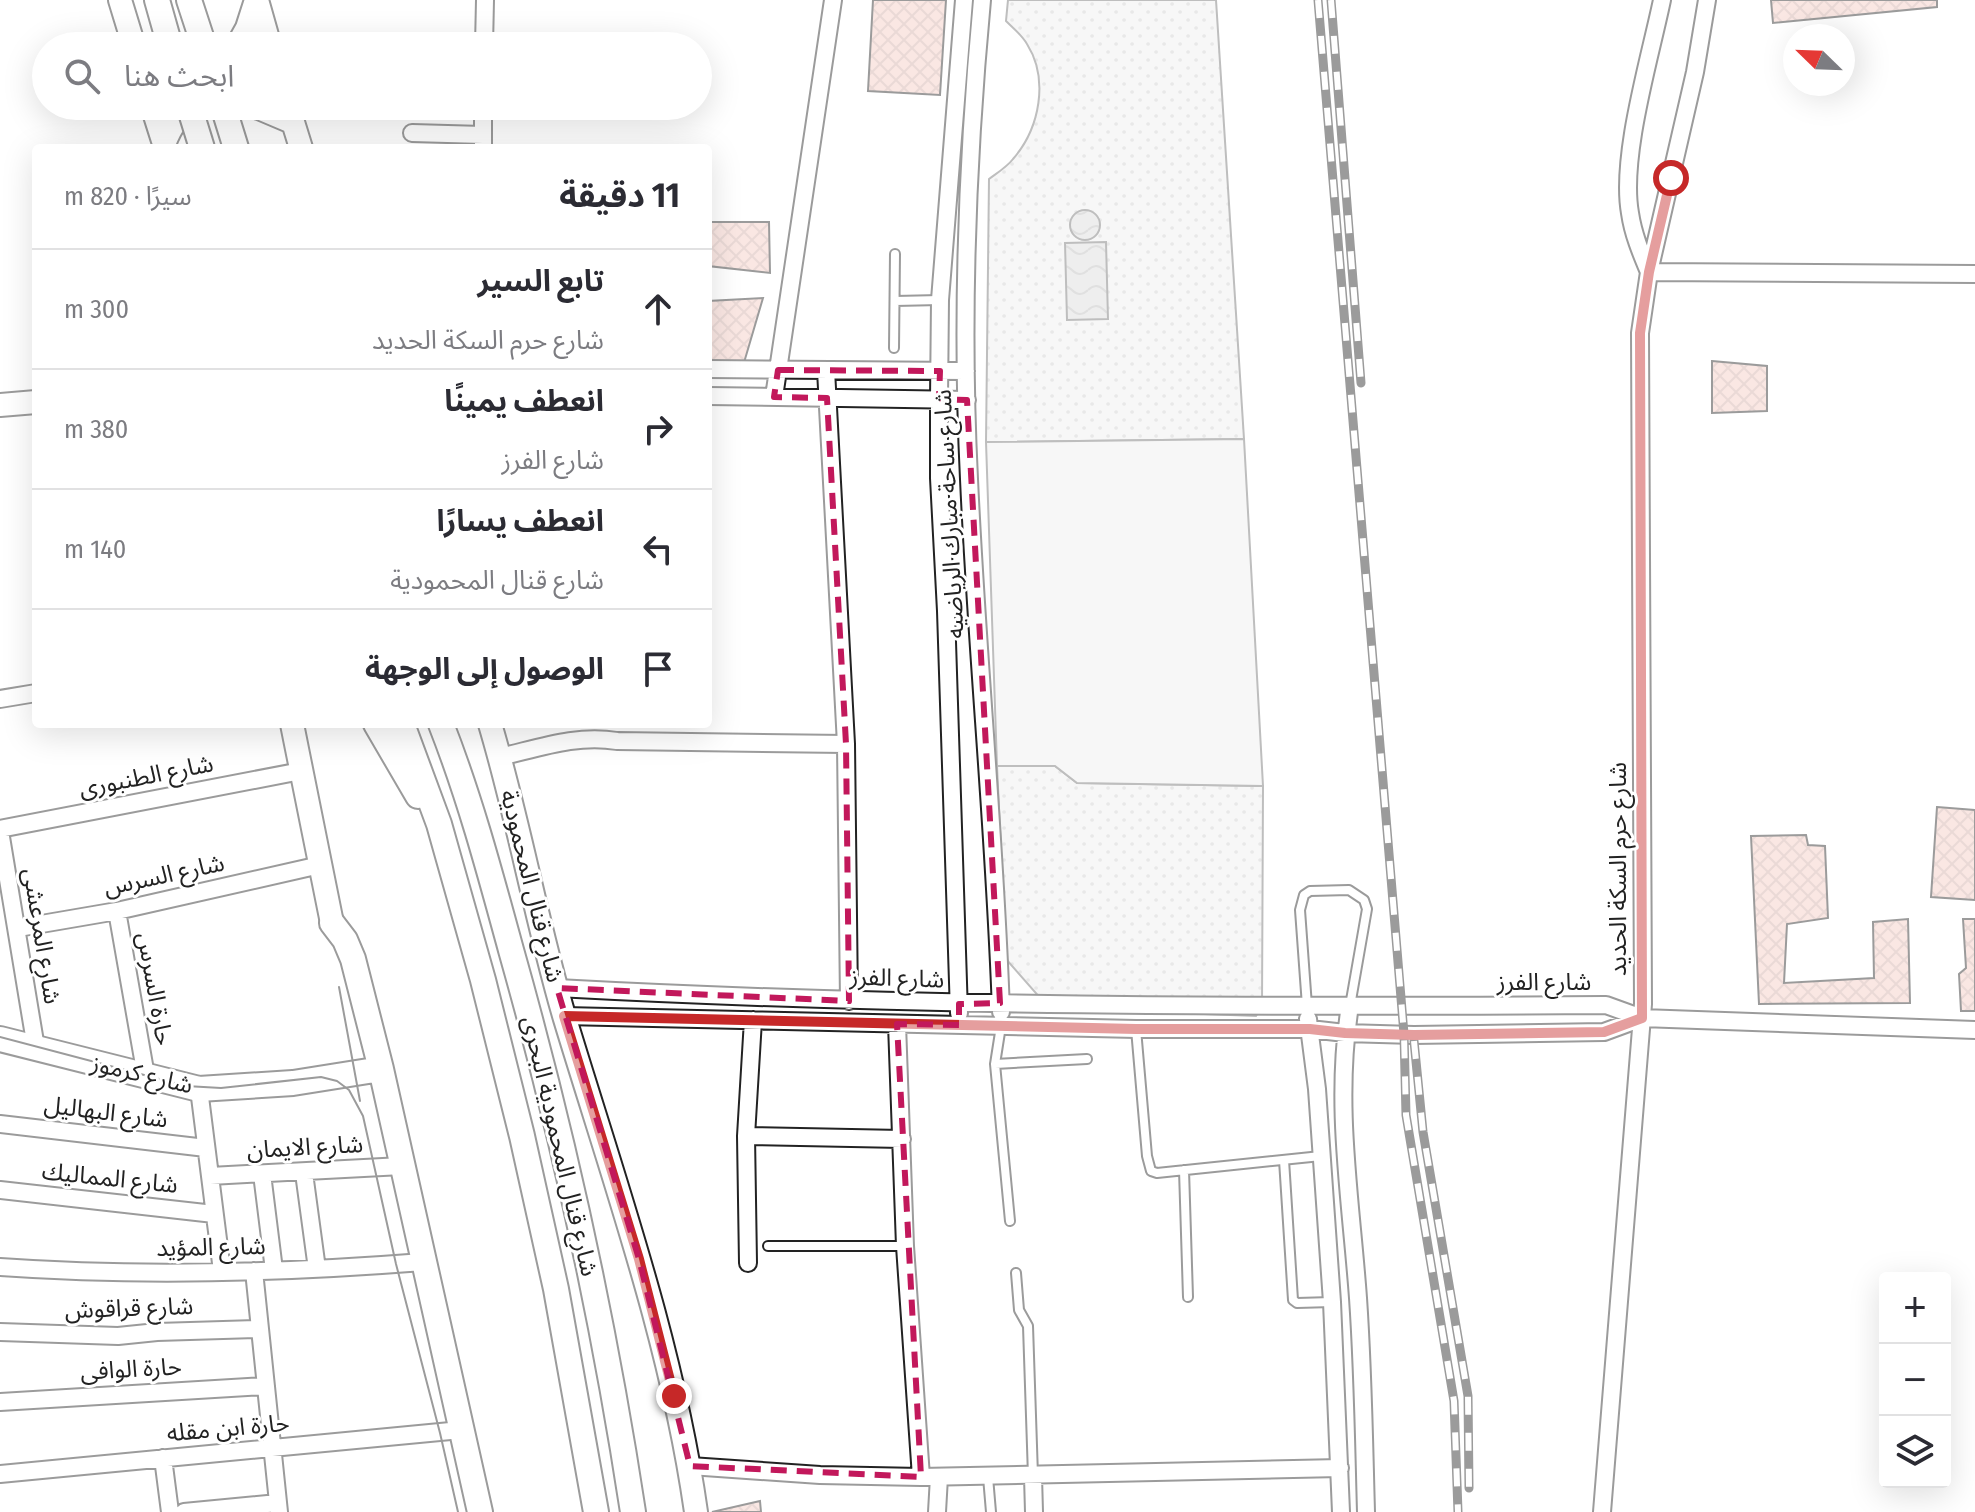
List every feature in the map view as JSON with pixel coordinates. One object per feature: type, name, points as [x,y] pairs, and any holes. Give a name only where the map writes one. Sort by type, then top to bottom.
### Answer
[{"type":"main road","points":[[157,0],[166,32]]},
{"type":"main road","points":[[189,0],[199,32]]},
{"type":"main road","points":[[193,120],[201,144]]},
{"type":"main road","points":[[227,120],[235,144]]},
{"type":"main road","points":[[378,728],[396,762],[439,824]]},
{"type":"main road","points":[[403,728],[439,824]]},
{"type":"main road","points":[[443,728],[465,784]]},
{"type":"main road","points":[[458,728],[465,784]]},
{"type":"main road","name":"شارع قنال المحمودية البحرى","points":[[465,784],[529,1012],[566,1163],[598,1314],[633,1512]]},
{"type":"main road","name":"شارع قنال المحمودية البحرى","points":[[439,824],[483,980],[538,1206],[596,1512]]},
{"type":"main road","points":[[332,923],[345,940],[353,959],[381,1069],[480,1512]]},
{"type":"main road","name":"شارع كرموز","points":[[0,1039],[199,1089],[293,1083],[381,1069]]},
{"type":"street","points":[[120,0],[130,32]]},
{"type":"street","points":[[245,32],[256,0]]},
{"type":"street","points":[[256,0],[266,32]]},
{"type":"street","points":[[484,32],[485,0]]},
{"type":"street","points":[[774,397],[833,0]]},
{"type":"street","name":"شارع ساحة مبارك الرياضيه","points":[[959,1025],[947,627],[939,478],[939,399],[940,300],[964,0]]},
{"type":"street","name":"شارع ساحة مبارك الرياضيه","points":[[982,0],[968,172],[966,371],[969,478],[1001,1026]]},
{"type":"street","name":"شارع حرم السكة الحديد","points":[[1649,272],[1633,227],[1627,180],[1662,0]]},
{"type":"street","name":"شارع حرم السكة الحديد","points":[[1602,1512],[1642,1018],[1640,333],[1649,272],[1695,72],[1707,0]]},
{"type":"street","points":[[156,120],[163,144]]},
{"type":"street","points":[[165,144],[175,120]]},
{"type":"street","points":[[292,120],[300,144]]},
{"type":"street","points":[[412,133],[483,142],[483,120]]},
{"type":"street","points":[[1649,272],[1975,274]]},
{"type":"street","points":[[712,369],[966,371]]},
{"type":"street","points":[[826,370],[846,744],[849,1001]]},
{"type":"street","points":[[712,396],[967,400]]},
{"type":"street","points":[[0,405],[32,402]]},
{"type":"street","points":[[0,699],[32,694]]},
{"type":"street","points":[[293,728],[332,923]]},
{"type":"street","name":"شارع قنال المحمودية","points":[[491,728],[564,1016],[639,1259],[690,1466],[696,1512]]},
{"type":"street","points":[[500,757],[577,739],[596,738],[617,741],[846,744]]},
{"type":"street","name":"شارع الطنبورى","points":[[0,830],[301,771]]},
{"type":"street","name":"شارع المرعشى","points":[[0,830],[36,1048]]},
{"type":"street","name":"شارع السرس","points":[[18,928],[117,911],[320,865]]},
{"type":"street","name":"حارة السرس","points":[[117,911],[146,1076]]},
{"type":"street","name":"شارع الفرز","points":[[557,988],[959,1004],[1307,1008],[1606,1005],[1642,1018]]},
{"type":"street","points":[[735,997],[735,1019]]},
{"type":"street","points":[[1350,1006],[1341,1088],[1342,1127],[1358,1299],[1366,1512]]},
{"type":"street","points":[[1307,1008],[1317,1089],[1332,1302],[1341,1512]]},
{"type":"street","name":"شارع الفرز","points":[[564,1016],[1136,1029],[1310,1029],[1345,1033],[1604,1032],[1642,1018]]},
{"type":"street","points":[[1642,1018],[1975,1030]]},
{"type":"street","points":[[748,1263],[746,1136],[753,1020]]},
{"type":"street","points":[[897,1024],[905,1246],[921,1477]]},
{"type":"street","points":[[1317,1089],[1341,1088]]},
{"type":"street","points":[[199,1089],[222,1271]]},
{"type":"street","name":"شارع البهاليل","points":[[0,1124],[206,1148]]},
{"type":"street","points":[[1318,1130],[1342,1127]]},
{"type":"street","points":[[746,1136],[902,1139]]},
{"type":"street","name":"شارع الايمان","points":[[210,1176],[402,1166]]},
{"type":"street","points":[[304,1173],[317,1269]]},
{"type":"street","points":[[262,1174],[274,1270]]},
{"type":"street","name":"شارع المماليك","points":[[0,1190],[214,1214]]},
{"type":"street","name":"شارع المؤيد","points":[[0,1267],[106,1273],[317,1269],[423,1262]]},
{"type":"street","points":[[184,1512],[278,1507],[254,1271]]},
{"type":"street","name":"شارع قراقوش","points":[[0,1332],[118,1336],[259,1329]]},
{"type":"street","name":"حارة الوافى","points":[[0,1402],[266,1386]]},
{"type":"street","name":"حارة ابن مقله","points":[[0,1474],[461,1430]]},
{"type":"street","points":[[163,1458],[170,1512]]},
{"type":"street","points":[[690,1466],[820,1475],[921,1477],[1340,1468]]},
{"type":"street","points":[[1033,1476],[1034,1512]]},
{"type":"street","points":[[937,1512],[939,1477]]},
{"type":"lane","points":[[894,348],[895,254]]},
{"type":"lane","points":[[895,301],[940,300]]},
{"type":"lane","points":[[1307,1008],[1300,910],[1304,895],[1310,891],[1349,890],[1364,900],[1367,909],[1350,1006]]},
{"type":"lane","points":[[1001,1026],[995,1064],[1010,1221]]},
{"type":"lane","points":[[1136,1029],[1149,1168],[1157,1173],[1321,1156]]},
{"type":"lane","points":[[995,1064],[1087,1059]]},
{"type":"lane","points":[[1284,1160],[1293,1300],[1297,1303],[1332,1302]]},
{"type":"lane","points":[[1184,1170],[1188,1297]]},
{"type":"lane","points":[[768,1246],[905,1246]]},
{"type":"lane","points":[[1016,1273],[1019,1310],[1028,1326],[1033,1476]]},
{"type":"lane","points":[[988,1477],[991,1512]]},
{"type":"highlighted area","points":[[778,370],[940,371],[939,399],[967,400],[1000,1003],[959,1004],[959,1025],[897,1024],[921,1477],[690,1466],[639,1259],[557,988],[849,1001],[846,744],[827,398],[774,397]]},
{"type":"shaded area","points":[[1008,0],[1216,0],[1244,439],[986,442],[989,179],[1008,165],[1030,133],[1039,88],[1034,58],[1027,44],[1006,21]]},
{"type":"shaded area","points":[[1244,439],[1263,786],[1077,783],[1055,766],[997,766],[986,442]]},
{"type":"shaded area","points":[[997,766],[1055,766],[1077,783],[1263,786],[1262,1006],[1256,1016],[1049,1008],[1006,959]]},
{"type":"water","points":[[1085,210],[1091,211],[1099,219],[1099,231],[1091,239],[1085,240],[1079,239],[1071,231],[1070,225],[1071,219],[1079,211]]},
{"type":"water","points":[[1106,242],[1108,319],[1067,320],[1065,243]]},
{"type":"building","points":[[873,0],[946,0],[940,95],[868,91]]},
{"type":"building","points":[[1771,0],[1937,0],[1937,7],[1773,23]]},
{"type":"building","points":[[712,222],[769,222],[770,273],[712,266]]},
{"type":"building","points":[[763,298],[743,366],[712,363],[712,301]]},
{"type":"building","points":[[1712,361],[1767,366],[1767,411],[1712,413]]},
{"type":"building","points":[[1937,807],[1975,810],[1975,900],[1931,897]]},
{"type":"building","points":[[1806,835],[1808,845],[1825,846],[1828,918],[1787,924],[1784,983],[1874,978],[1873,922],[1908,919],[1910,1003],[1759,1004],[1751,836]]},
{"type":"building","points":[[1963,919],[1975,919],[1975,1011],[1961,1011],[1959,974],[1966,968]]},
{"type":"building","points":[[760,1501],[761,1512],[712,1512]]},
{"type":"tram line","points":[[339,987],[360,1101]]},
{"type":"tram line","points":[[0,1037],[186,1086],[221,1088],[321,1077],[337,1081],[349,1090],[363,1116],[396,1264],[458,1512]]},
{"type":"railway","points":[[1318,0],[1404,1034],[1406,1115],[1454,1401],[1458,1512]]},
{"type":"railway","points":[[1331,0],[1361,383]]},
{"type":"railway","points":[[1414,1041],[1423,1132],[1468,1396],[1469,1488]]},
{"type":"route","points":[[674,1396],[639,1259],[564,1016],[1136,1029],[1310,1029],[1414,1035],[1604,1032],[1642,1018],[1640,333],[1649,272],[1671,178]]}]
